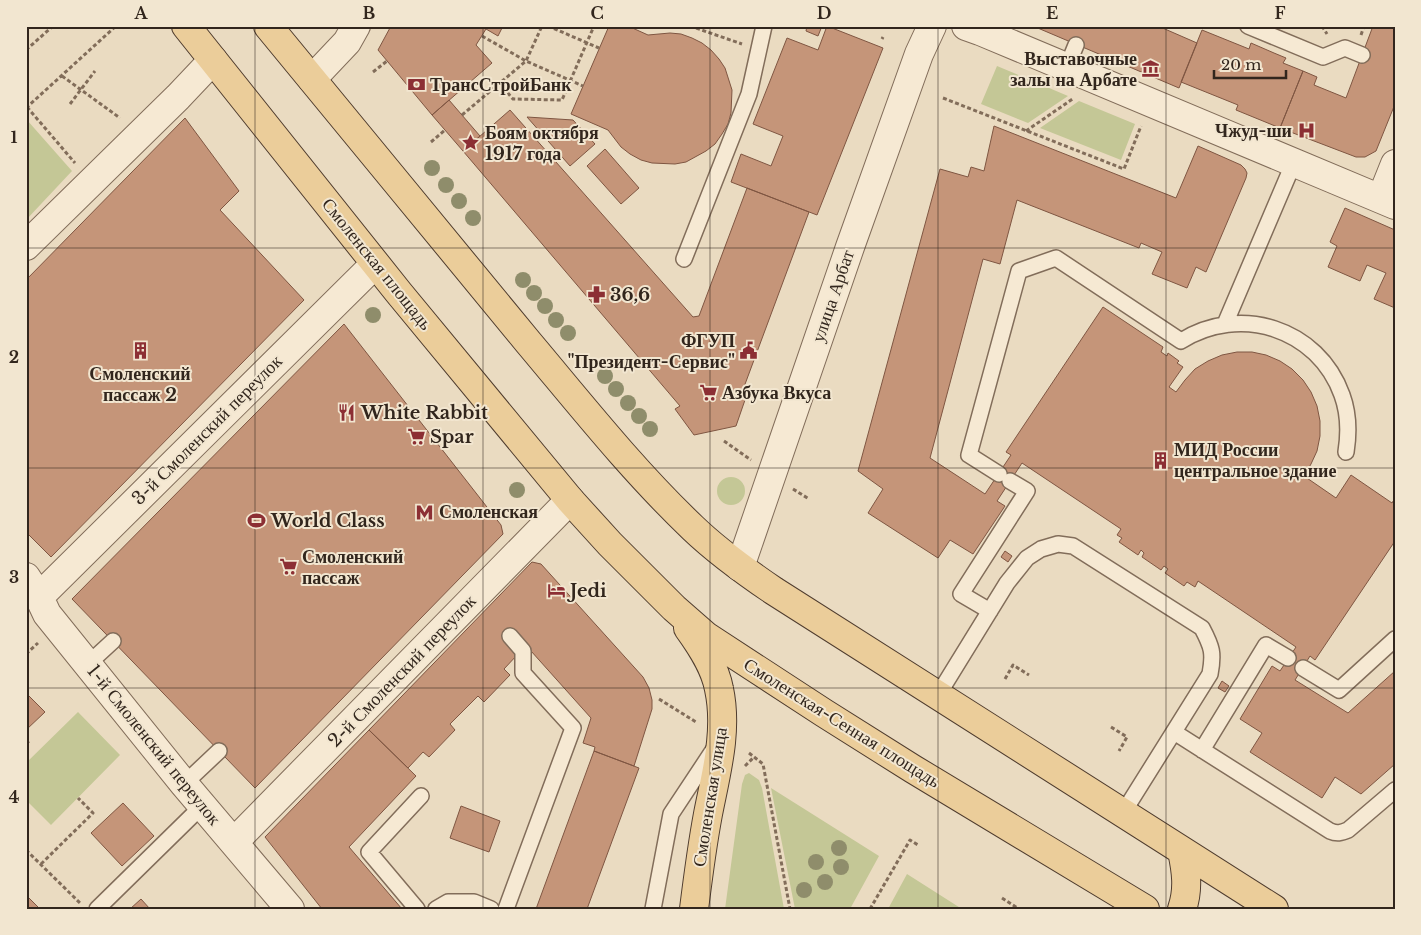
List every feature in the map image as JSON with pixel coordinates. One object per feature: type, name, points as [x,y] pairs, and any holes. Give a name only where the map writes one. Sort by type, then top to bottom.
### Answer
[{"type":"main road","name":"Смоленская площадь","points":[[186,26],[375,264],[570,500]]},
{"type":"main road","points":[[268,26],[452,250],[621,451],[660,496],[694,530],[740,567],[774,591],[1274,909]]},
{"type":"main road","name":"Смоленская-Сенная площадь","points":[[570,500],[610,544],[674,608],[706,636],[824,713],[1145,909]]},
{"type":"main road","name":"Смоленская улица","points":[[674,608],[708,658],[719,688],[722,711],[722,738],[700,860],[694,909]]},
{"type":"main road","points":[[1182,851],[1187,878],[1182,909]]},
{"type":"street","points":[[312,79],[347,42],[356,26]]},
{"type":"street","points":[[912,26],[920,26]]},
{"type":"street","name":"улица Арбат","points":[[740,567],[850,247],[919,54],[932,26]]},
{"type":"street","points":[[971,27],[1072,56],[1294,162],[1388,202],[1395,164]]},
{"type":"street","points":[[26,246],[171,104],[213,60]]},
{"type":"street","name":"3-й Смоленский переулок","points":[[33,587],[375,264]]},
{"type":"street","name":"2-й Смоленский переулок","points":[[234,842],[479,603],[570,500]]},
{"type":"street","name":"1-й Смоленский переулок","points":[[33,587],[47,614],[202,806],[290,909]]},
{"type":"lane","points":[[684,259],[749,94],[764,26]]},
{"type":"lane","points":[[1248,26],[1324,58],[1345,48],[1362,55]]},
{"type":"lane","points":[[1225,324],[1294,162]]},
{"type":"lane","points":[[990,611],[961,594],[1026,491],[969,455],[1019,271],[1056,258],[1181,341],[1205,329],[1225,324],[1242,323],[1279,330],[1296,338],[1311,349],[1324,363],[1339,387],[1347,414],[1346,452]]},
{"type":"lane","points":[[938,695],[1007,583],[1027,558],[1041,548],[1058,544],[1073,546],[1202,628],[1210,644],[1213,659],[1210,674],[1123,813]]},
{"type":"lane","points":[[506,909],[573,728],[523,673],[524,651],[510,636]]},
{"type":"lane","points":[[1303,668],[1339,690],[1395,639]]},
{"type":"lane","points":[[88,664],[113,641]]},
{"type":"lane","points":[[1202,750],[1266,645],[1288,658]]},
{"type":"lane","points":[[1174,732],[1336,833],[1348,830],[1395,790]]},
{"type":"lane","points":[[653,909],[671,814],[722,738]]},
{"type":"lane","points":[[184,784],[219,751]]},
{"type":"lane","points":[[418,909],[369,852],[420,796]]},
{"type":"lane","points":[[97,909],[202,806]]},
{"type":"lane","points":[[436,909],[448,902],[474,902],[491,909]]},
{"type":"path","points":[[26,50],[53,26]]},
{"type":"path","points":[[69,156],[26,107],[116,26]]},
{"type":"path","points":[[462,115],[526,61],[542,26]]},
{"type":"path","points":[[548,26],[599,48]]},
{"type":"path","points":[[499,84],[513,99],[562,100],[594,26]]},
{"type":"path","points":[[690,26],[759,50]]},
{"type":"path","points":[[482,36],[526,61],[583,86]]},
{"type":"path","points":[[373,72],[387,61]]},
{"type":"path","points":[[70,104],[95,71]]},
{"type":"path","points":[[62,76],[120,118]]},
{"type":"path","points":[[1026,131],[1080,94]]},
{"type":"path","points":[[943,98],[1124,169],[1143,120]]},
{"type":"path","points":[[431,142],[445,130]]},
{"type":"path","points":[[724,441],[754,462]]},
{"type":"path","points":[[786,484],[809,499]]},
{"type":"path","points":[[26,654],[43,639]]},
{"type":"path","points":[[1005,679],[1013,665],[1030,675]]},
{"type":"path","points":[[660,699],[698,723]]},
{"type":"path","points":[[1111,727],[1127,737],[1119,751]]},
{"type":"path","points":[[26,744],[30,740]]},
{"type":"path","points":[[749,753],[762,764],[790,909]]},
{"type":"path","points":[[41,864],[93,813],[78,798]]},
{"type":"path","points":[[870,909],[910,840],[918,845]]},
{"type":"path","points":[[26,850],[82,904]]},
{"type":"path","points":[[1002,898],[1019,909]]},
{"type":"green space","points":[[997,66],[1068,96],[1028,123],[981,104]]},
{"type":"green space","points":[[1079,101],[1135,124],[1121,160],[1040,128]]},
{"type":"green space","points":[[26,121],[72,171],[26,220]]},
{"type":"green space","points":[[731,477],[741,481],[745,491],[741,501],[731,505],[721,501],[717,491],[721,481]]},
{"type":"green space","points":[[78,712],[120,755],[51,825],[26,800],[26,763]]},
{"type":"green space","points":[[749,773],[759,780],[762,788],[784,909],[725,909],[742,784],[745,775]]},
{"type":"green space","points":[[771,788],[879,856],[850,909],[795,909]]},
{"type":"green space","points":[[907,874],[962,909],[888,909]]},
{"type":"building","points":[[391,26],[503,26],[498,36],[486,29],[476,45],[492,63],[432,115],[378,50]]},
{"type":"building","points":[[609,26],[628,26],[648,35],[681,34],[702,43],[711,50],[725,68],[732,90],[731,113],[728,124],[715,144],[686,162],[675,164],[652,163],[630,154],[621,147],[608,130],[571,114]]},
{"type":"building","points":[[807,26],[822,26],[818,36],[806,31]]},
{"type":"building","points":[[827,26],[883,48],[817,215],[731,182],[741,154],[771,166],[783,136],[753,124],[787,38],[818,50]]},
{"type":"building","points":[[1033,26],[1158,26],[1197,43],[1179,88]]},
{"type":"building","points":[[1373,26],[1395,26],[1395,104],[1376,151],[1365,157],[1356,157],[1280,128],[1303,71],[1317,77],[1314,85],[1346,98]]},
{"type":"building","points":[[1202,30],[1249,49],[1251,43],[1286,58],[1283,63],[1303,71],[1280,128],[1236,110],[1238,105],[1181,82]]},
{"type":"building","points":[[449,100],[480,136],[463,151],[432,115]]},
{"type":"building","points":[[510,110],[693,317],[699,316],[747,188],[809,212],[741,395],[746,397],[736,426],[694,435],[675,409],[680,406],[463,151]]},
{"type":"building","points":[[527,117],[573,120],[595,144],[570,166]]},
{"type":"building","name":"Смоленский пассаж 2","points":[[185,118],[239,191],[220,210],[304,300],[51,557],[26,532],[26,280]]},
{"type":"building","name":"МИД России центральное здание","points":[[994,126],[1176,198],[1198,146],[1241,165],[1247,173],[1206,272],[1196,267],[1187,288],[1152,274],[1162,252],[1141,243],[1139,248],[1017,200],[1000,264],[983,259],[930,458],[985,494],[1011,455],[1006,452],[1103,307],[1163,347],[1161,352],[1167,356],[1168,353],[1179,361],[1177,363],[1183,367],[1169,387],[1176,392],[1195,369],[1222,355],[1237,352],[1252,352],[1266,355],[1292,369],[1311,392],[1317,406],[1320,421],[1317,451],[1304,476],[1336,498],[1351,475],[1392,503],[1395,498],[1395,541],[1315,660],[1310,656],[1295,680],[1348,713],[1395,671],[1395,764],[1361,794],[1335,777],[1322,798],[1250,752],[1262,733],[1240,719],[1272,666],[1280,671],[1296,647],[1198,581],[1195,587],[1187,582],[1184,586],[1165,573],[1168,569],[1164,566],[1161,570],[1142,557],[1144,553],[1141,550],[1138,555],[1119,542],[1122,538],[1117,535],[1121,529],[1022,463],[997,501],[1005,506],[973,554],[950,540],[938,558],[868,513],[883,489],[858,471],[940,169],[968,177],[971,167],[984,171]]},
{"type":"building","points":[[605,149],[639,188],[621,204],[587,166]]},
{"type":"building","points":[[1345,208],[1395,230],[1395,308],[1374,299],[1386,273],[1367,265],[1360,281],[1328,267],[1337,246],[1330,242]]},
{"type":"building","name":"Смоленский пассаж","points":[[344,324],[501,525],[503,534],[255,788],[72,599]]},
{"type":"building","points":[[1005,551],[1012,556],[1008,562],[1001,557]]},
{"type":"building","points":[[532,562],[541,564],[643,677],[649,688],[652,709],[634,766],[594,751],[595,747],[583,743],[591,718],[514,632],[518,654],[504,669],[510,675],[484,702],[478,696],[450,724],[455,730],[429,757],[423,752],[408,768],[369,730]]},
{"type":"building","points":[[1222,681],[1229,686],[1225,692],[1218,688]]},
{"type":"building","points":[[26,693],[45,712],[26,730]]},
{"type":"building","points":[[369,730],[416,776],[349,847],[402,909],[322,909],[265,837]]},
{"type":"building","points":[[594,751],[639,768],[587,909],[536,909]]},
{"type":"building","points":[[123,803],[154,836],[122,866],[91,833]]},
{"type":"building","points":[[461,806],[500,821],[489,852],[450,838]]},
{"type":"building","points":[[29,898],[40,909],[26,909],[26,901]]},
{"type":"building","points":[[141,899],[150,909],[130,909]]},
{"type":"place","name":"Выставочные залы на Арбате","points":[[1151,69]]},
{"type":"place","name":"ТрансСтройБанк","points":[[416,85]]},
{"type":"place","name":"Чжуд-ши","points":[[1306,131]]},
{"type":"place","name":"Боям октября 1917 года","points":[[471,143]]},
{"type":"place","name":"36,6","points":[[596,295]]},
{"type":"place","name":"Смоленский пассаж 2","points":[[140,351]]},
{"type":"place","name":"ФГУП \"Президент-Сервис\"","points":[[749,351]]},
{"type":"place","name":"Азбука Вкуса","points":[[708,393]]},
{"type":"place","name":"White Rabbit","points":[[347,413]]},
{"type":"place","name":"Spar","points":[[416,437]]},
{"type":"place","name":"МИД России центральное здание","points":[[1160,460]]},
{"type":"place","name":"Смоленская","points":[[425,512]]},
{"type":"place","name":"World Class","points":[[257,521]]},
{"type":"place","name":"Смоленский пассаж","points":[[288,567]]},
{"type":"place","name":"Jedi","points":[[556,591]]}]
